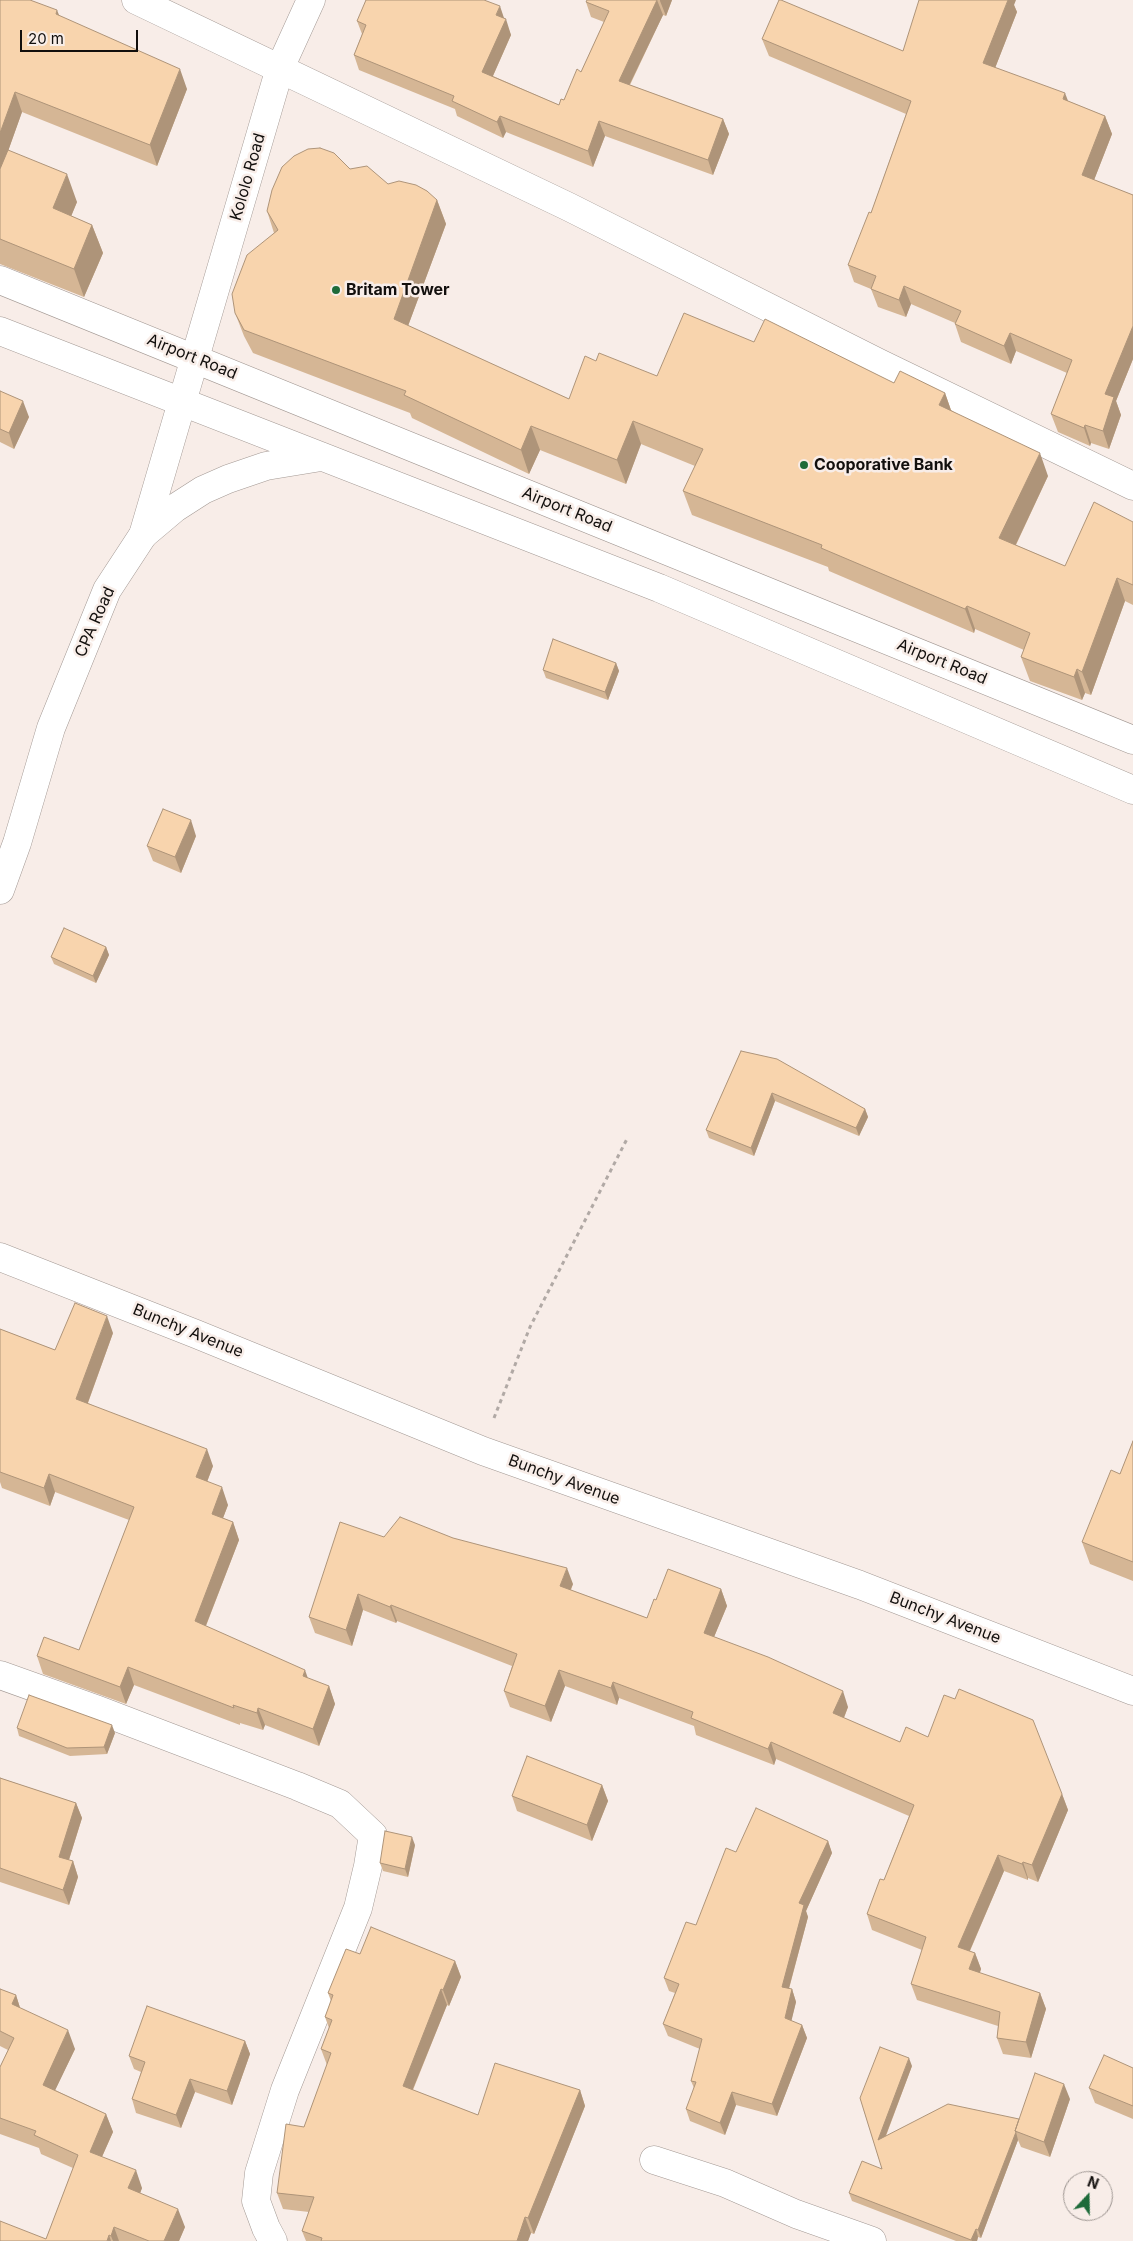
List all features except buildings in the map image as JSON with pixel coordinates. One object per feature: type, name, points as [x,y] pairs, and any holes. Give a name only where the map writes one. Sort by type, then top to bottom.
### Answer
[{"type":"street","points":[[136,0],[569,207],[879,363],[1133,486]]},
{"type":"street","name":"Kololo Road","points":[[195,358],[280,68],[311,0]]},
{"type":"street","name":"Airport Road","points":[[0,280],[1133,740]]},
{"type":"street","points":[[0,331],[659,588],[1133,790]]},
{"type":"street","name":"CPA Road","points":[[0,890],[17,843],[51,728],[107,590],[143,535],[195,358]]},
{"type":"street","points":[[143,535],[203,490],[228,478],[266,466],[322,457]]},
{"type":"street","name":"Bunchy Avenue","points":[[0,1257],[196,1334],[483,1451],[860,1585],[1133,1692]]},
{"type":"street","points":[[0,1675],[108,1714],[340,1804],[373,1835],[358,1908],[285,2090],[259,2174],[256,2202],[273,2241]]},
{"type":"street","points":[[654,2160],[725,2183],[796,2214],[872,2241]]},
{"type":"path","points":[[483,1451],[530,1327],[628,1137]]},
{"type":"place","name":"Britam Tower","points":[[336,290]]},
{"type":"place","name":"Cooporative Bank","points":[[804,465]]}]
